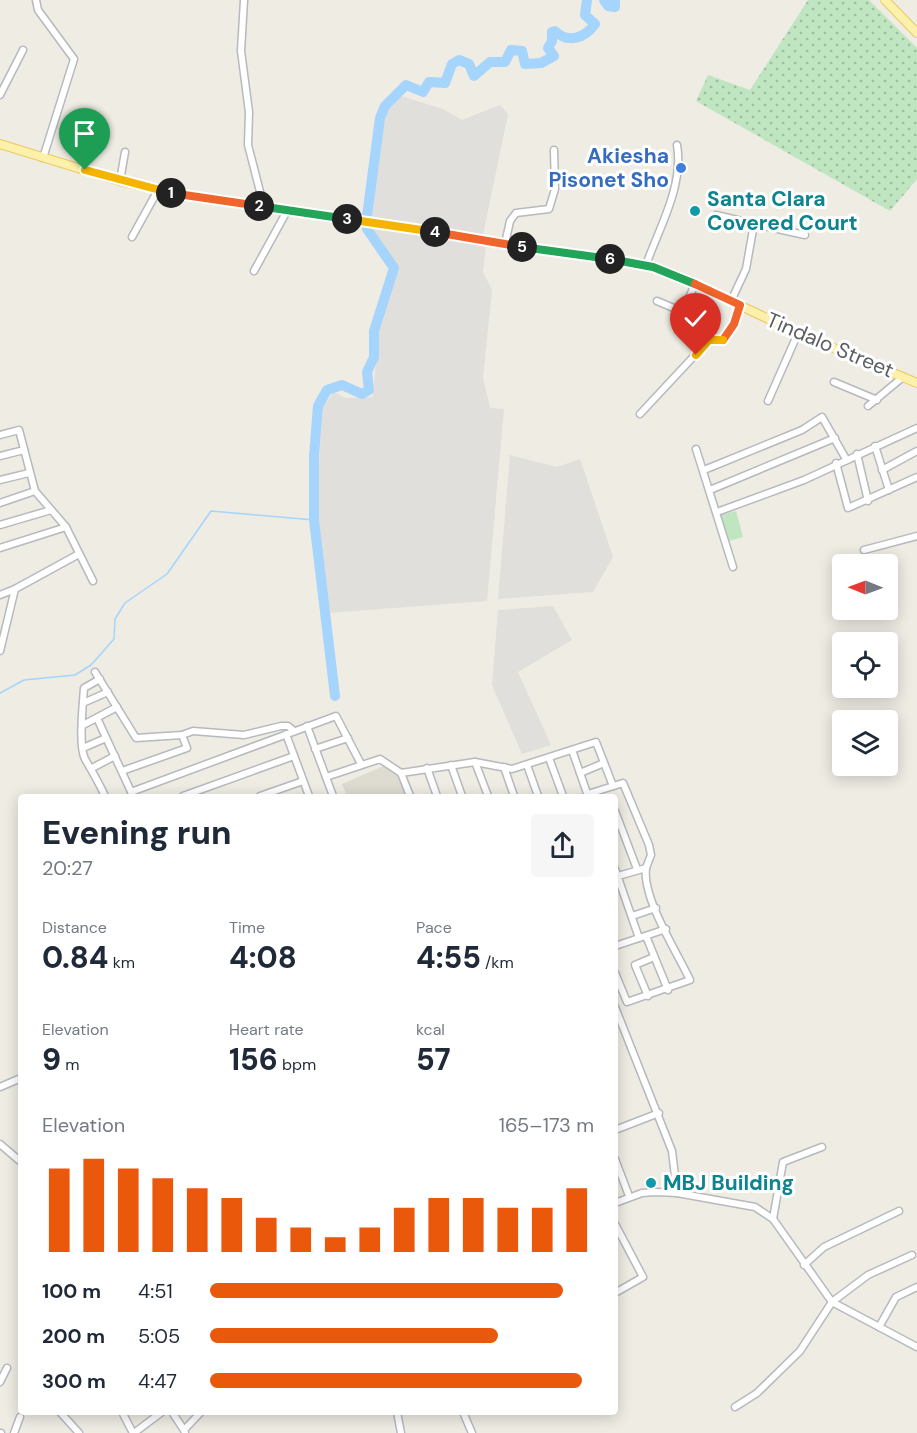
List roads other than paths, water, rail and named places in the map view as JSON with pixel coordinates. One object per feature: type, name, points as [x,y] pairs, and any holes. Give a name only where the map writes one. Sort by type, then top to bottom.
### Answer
[{"type":"main road","points":[[885,0],[917,33]]},
{"type":"main road","name":"Tindalo Street","points":[[0,144],[120,181],[158,190],[646,265],[695,284],[798,333],[917,383]]},
{"type":"street","points":[[36,0],[38,10],[74,59],[43,158]]},
{"type":"street","points":[[244,0],[241,51],[249,112],[248,145],[264,207]]},
{"type":"street","points":[[0,95],[23,50]]},
{"type":"street","points":[[646,265],[668,211],[678,171],[677,145]]},
{"type":"street","points":[[505,244],[510,221],[516,213],[549,209],[555,189],[554,150]]},
{"type":"street","points":[[120,181],[125,152]]},
{"type":"street","points":[[132,237],[158,190]]},
{"type":"street","points":[[254,271],[286,211]]},
{"type":"street","points":[[716,215],[805,235]]},
{"type":"street","points":[[731,301],[746,269],[754,224]]},
{"type":"street","points":[[657,301],[683,312],[695,284]]},
{"type":"street","points":[[640,414],[709,340],[724,340],[740,305]]},
{"type":"street","points":[[768,401],[798,333]]},
{"type":"street","points":[[868,406],[903,377]]},
{"type":"street","points":[[834,381],[877,400]]},
{"type":"street","points":[[704,470],[802,430],[822,417],[846,459]]},
{"type":"street","points":[[0,435],[14,429],[19,430],[35,491],[66,527],[93,581]]},
{"type":"street","points":[[717,512],[804,480],[836,463],[915,429],[917,438]]},
{"type":"street","points":[[710,490],[835,438]]},
{"type":"street","points":[[875,446],[889,490]]},
{"type":"street","points":[[696,449],[733,567]]},
{"type":"street","points":[[0,456],[24,450]]},
{"type":"street","points":[[882,470],[917,452]]},
{"type":"street","points":[[856,454],[868,501]]},
{"type":"street","points":[[836,463],[848,508],[868,501],[917,477]]},
{"type":"street","points":[[0,480],[29,473]]},
{"type":"street","points":[[0,503],[35,491]]},
{"type":"street","points":[[0,525],[51,510]]},
{"type":"street","points":[[0,548],[66,527]]},
{"type":"street","points":[[864,550],[917,536]]},
{"type":"street","points":[[0,595],[80,554]]},
{"type":"street","points":[[0,651],[15,589]]},
{"type":"street","points":[[95,672],[136,738],[182,735],[193,731],[244,735],[281,726],[288,726],[294,731]]},
{"type":"street","points":[[100,680],[84,688],[83,747],[84,758],[92,768],[104,794]]},
{"type":"street","points":[[84,703],[108,692]]},
{"type":"street","points":[[83,725],[117,707]]},
{"type":"street","points":[[97,718],[132,794],[336,716],[361,764]]},
{"type":"street","points":[[307,726],[332,794]]},
{"type":"street","points":[[286,734],[308,794]]},
{"type":"street","points":[[122,771],[187,748],[182,735]]},
{"type":"street","points":[[244,735],[250,747]]},
{"type":"street","points":[[83,747],[106,738]]},
{"type":"street","points":[[315,749],[348,738]]},
{"type":"street","points":[[401,773],[476,762],[512,769],[596,742],[604,764],[610,794]]},
{"type":"street","points":[[572,750],[587,794]]},
{"type":"street","points":[[92,768],[115,756]]},
{"type":"street","points":[[189,794],[294,756]]},
{"type":"street","points":[[549,758],[562,794]]},
{"type":"street","points":[[326,777],[380,759],[401,773],[409,794]]},
{"type":"street","points":[[476,762],[487,794]]},
{"type":"street","points":[[580,773],[604,764]]},
{"type":"street","points":[[451,765],[461,794]]},
{"type":"street","points":[[527,765],[537,794]]},
{"type":"street","points":[[504,767],[513,794]]},
{"type":"street","points":[[427,768],[436,794]]},
{"type":"street","points":[[266,794],[303,781]]},
{"type":"street","points":[[593,794],[622,783],[649,845],[651,855],[645,877],[656,908],[690,980],[668,990],[627,1002],[618,980]]},
{"type":"street","points":[[618,819],[637,869]]},
{"type":"street","points":[[646,868],[618,876],[632,916],[654,957],[668,990]]},
{"type":"street","points":[[632,916],[656,908]]},
{"type":"street","points":[[618,944],[666,929]]},
{"type":"street","points":[[648,996],[635,965],[654,957]]},
{"type":"street","points":[[618,1015],[636,1066],[659,1113],[672,1151],[677,1193]]},
{"type":"street","points":[[0,1087],[18,1079]]},
{"type":"street","points":[[618,1129],[659,1113]]},
{"type":"street","points":[[0,1144],[18,1158]]},
{"type":"street","points":[[773,1219],[783,1162],[822,1148]]},
{"type":"street","points":[[618,1167],[629,1196]]},
{"type":"street","points":[[618,1202],[642,1193],[677,1193],[755,1207],[773,1219],[832,1302],[917,1347]]},
{"type":"street","points":[[804,1264],[824,1247],[899,1211]]},
{"type":"street","points":[[618,1230],[643,1277],[618,1291]]},
{"type":"street","points":[[735,1407],[757,1393],[800,1351],[832,1302],[868,1275],[912,1255]]},
{"type":"street","points":[[879,1327],[896,1297],[917,1287]]},
{"type":"street","points":[[0,1382],[7,1368]]},
{"type":"street","points":[[63,1415],[79,1433]]},
{"type":"street","points":[[124,1415],[133,1433],[158,1415]]},
{"type":"street","points":[[174,1415],[184,1432],[198,1415]]},
{"type":"street","points":[[398,1415],[401,1433]]},
{"type":"street","points":[[464,1415],[472,1433]]},
{"type":"street","points":[[14,1433],[20,1417]]},
{"type":"waterway","points":[[335,696],[314,520],[314,456],[318,406],[327,390],[342,385],[362,394],[369,390],[367,372],[374,357],[374,331],[394,268],[367,229],[380,118],[385,106],[406,85],[423,92],[429,82],[445,83],[452,64],[459,60],[469,64],[474,76],[490,62],[505,62],[511,50],[522,51],[525,64],[541,63],[554,56],[548,48],[552,41],[552,32],[576,38],[586,33],[595,24],[585,15],[587,0]]},
{"type":"waterway","points":[[604,0],[608,6],[615,7],[615,0]]},
{"type":"waterway","points":[[0,693],[24,680],[75,675],[91,665],[114,639],[115,619],[125,603],[167,574],[211,511],[314,520]]},
{"type":"place","name":"Akiesha Pisonet Sho","points":[[681,168]]},
{"type":"place","name":"Santa Clara Covered Court","points":[[695,211]]},
{"type":"place","name":"MBJ Building","points":[[651,1183]]}]
